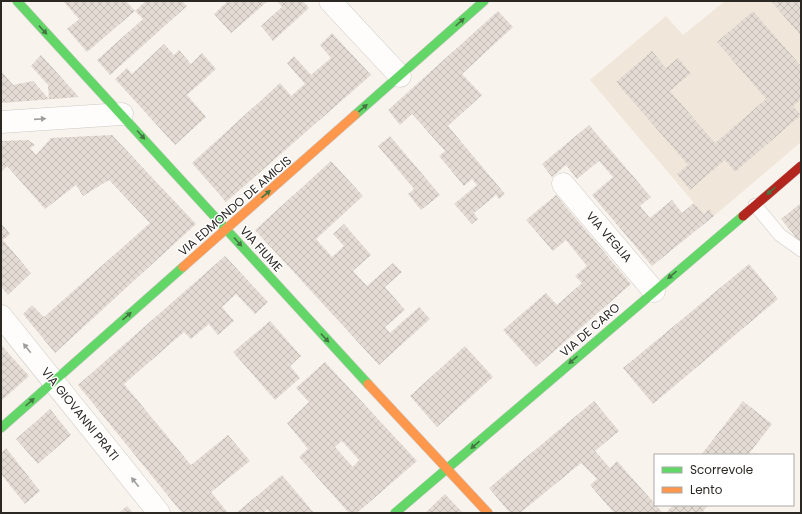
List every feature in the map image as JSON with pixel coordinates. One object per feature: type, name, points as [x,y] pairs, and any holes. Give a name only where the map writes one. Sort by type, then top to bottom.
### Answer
[{"type":"street","name":"VIA FIUME","points":[[17,1],[122,114],[446,470],[488,513]]},
{"type":"street","points":[[330,1],[400,76]]},
{"type":"street","name":"VIA EDMONDO DE AMICIS","points":[[1,428],[484,1]]},
{"type":"street","points":[[1,122],[122,114]]},
{"type":"street","name":"VIA DE CARO","points":[[395,513],[801,166]]},
{"type":"street","name":"VIA VEGLIA","points":[[563,184],[654,291]]},
{"type":"street","name":"VIA GIOVANNI PRATI","points":[[1,316],[54,380],[159,513]]},
{"type":"lane","points":[[755,205],[780,235],[801,250]]},
{"type":"shaded area","points":[[725,1],[801,1],[801,142],[714,216],[709,210],[704,214],[590,80],[666,16],[683,35]]},
{"type":"building","points":[[63,1],[126,1],[135,11],[87,52],[67,29],[79,19]]},
{"type":"building","points":[[146,1],[182,1],[187,6],[110,75],[97,60],[143,19],[135,11]]},
{"type":"building","points":[[228,1],[268,1],[231,33],[214,14]]},
{"type":"building","points":[[277,1],[303,1],[309,8],[273,41],[261,26],[282,7]]},
{"type":"building","points":[[771,1],[801,1],[801,36]]},
{"type":"building","points":[[498,11],[513,27],[462,74],[482,95],[448,126],[505,194],[499,199],[496,195],[474,213],[478,219],[472,224],[454,204],[477,185],[472,179],[464,186],[439,156],[445,151],[412,114],[400,125],[388,110]]},
{"type":"building","points":[[753,11],[801,66],[801,99],[793,106],[801,115],[735,172],[725,160],[690,190],[677,174],[688,165],[616,82],[652,51],[666,68],[678,58],[691,73],[670,91],[715,143],[766,99],[717,42]]},
{"type":"building","points":[[332,33],[371,75],[226,202],[192,163],[280,83],[291,96],[305,84],[287,63],[294,56],[311,75],[331,58],[320,45]]},
{"type":"building","points":[[164,44],[174,55],[179,50],[191,64],[202,53],[216,69],[187,95],[206,117],[175,145],[115,79],[127,68],[132,74]]},
{"type":"building","points":[[41,55],[79,97],[1,103],[1,71],[13,85],[33,81],[49,99],[48,85],[31,66]]},
{"type":"building","points":[[589,125],[651,197],[640,206],[650,218],[672,200],[682,213],[694,203],[704,214],[709,209],[714,216],[652,266],[592,195],[613,177],[599,161],[577,179],[566,165],[552,177],[542,164]]},
{"type":"building","points":[[112,135],[196,224],[55,353],[23,314],[32,305],[44,317],[150,223],[109,180],[83,196],[76,185],[45,209],[7,166],[1,172],[1,141],[28,140],[35,145],[30,148],[36,155],[51,138]]},
{"type":"building","points":[[390,136],[440,195],[421,210],[408,194],[414,189],[378,146]]},
{"type":"building","points":[[331,161],[363,196],[316,239],[332,257],[344,246],[333,234],[344,224],[371,255],[353,271],[367,286],[393,263],[402,272],[385,287],[405,310],[385,327],[390,333],[419,307],[430,319],[379,365],[255,230]]},
{"type":"building","points":[[556,195],[631,284],[536,367],[503,330],[546,293],[557,305],[582,283],[575,276],[587,266],[566,240],[553,251],[526,220]]},
{"type":"building","points":[[801,203],[801,240],[798,240],[781,219]]},
{"type":"building","points":[[1,223],[10,234],[3,240],[31,273],[8,295],[1,287]]},
{"type":"building","points":[[225,256],[268,302],[255,314],[236,294],[222,307],[234,321],[218,335],[209,324],[191,339],[184,332],[124,384],[191,465],[228,435],[250,461],[211,492],[228,513],[182,513],[78,385]]},
{"type":"building","points":[[749,264],[778,299],[653,404],[623,368]]},
{"type":"building","points":[[270,321],[301,356],[290,366],[300,378],[275,400],[233,352]]},
{"type":"building","points":[[1,345],[29,376],[1,401]]},
{"type":"building","points":[[465,346],[493,377],[437,427],[410,396]]},
{"type":"building","points":[[325,362],[417,461],[357,513],[349,513],[299,457],[308,449],[287,423],[309,402],[296,388]],"holes":[[[342,441],[359,460],[353,467],[335,447]]]},
{"type":"building","points":[[594,401],[619,431],[595,451],[610,468],[617,461],[654,503],[654,506],[657,506],[663,513],[614,513],[590,485],[597,479],[581,463],[520,513],[510,513],[489,488]]},
{"type":"building","points":[[743,401],[772,424],[749,454],[702,454]]},
{"type":"building","points":[[50,409],[71,435],[38,464],[16,439]]},
{"type":"building","points":[[6,448],[40,491],[25,504],[1,474],[1,453]]},
{"type":"building","points":[[282,475],[314,513],[270,513],[267,509],[263,513],[236,513]]},
{"type":"building","points":[[445,494],[463,513],[425,513]]},
{"type":"building","points":[[127,506],[133,513],[119,513]]},
{"type":"building","points":[[672,506],[707,506],[702,513],[695,513],[692,511],[690,513],[666,513]]},
{"type":"traffic: fast","points":[[17,1],[368,384]]},
{"type":"traffic: fast","points":[[355,115],[484,1]]},
{"type":"traffic: fast","points":[[395,513],[743,216]]},
{"type":"traffic: fast","points":[[1,428],[183,267]]},
{"type":"traffic: slow","points":[[183,267],[355,115]]},
{"type":"traffic: slow","points":[[368,384],[488,513]]},
{"type":"traffic: jam","points":[[743,216],[801,166]]}]
